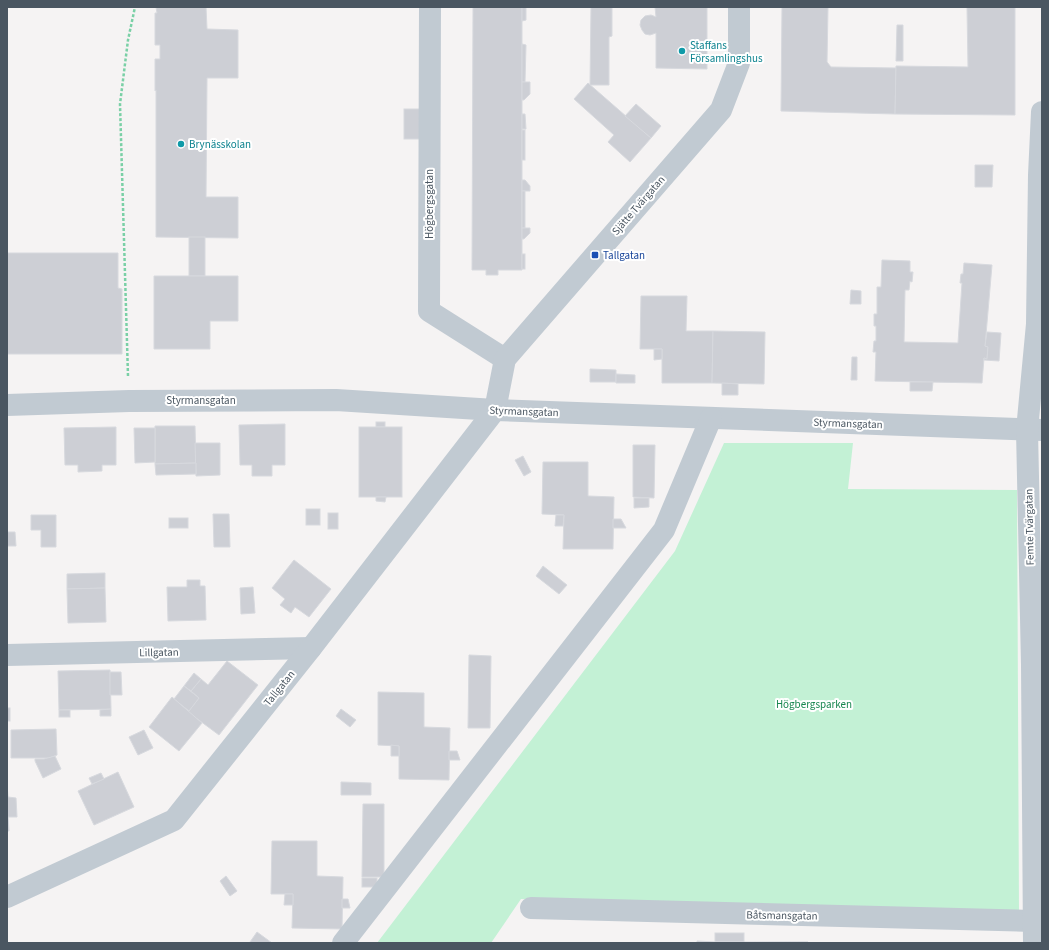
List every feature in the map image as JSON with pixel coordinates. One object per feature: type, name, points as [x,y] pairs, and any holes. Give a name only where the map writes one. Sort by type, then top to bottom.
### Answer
[{"type":"street","name":"Högbergsgatan","points":[[430,7],[429,311],[505,359]]},
{"type":"street","name":"Sjätte Tvärgatan","points":[[505,359],[721,110],[739,63],[739,7]]},
{"type":"street","name":"Femte Tvärgatan","points":[[1034,943],[1032,665],[1035,430],[1042,112]]},
{"type":"street","points":[[496,410],[505,359]]},
{"type":"street","name":"Styrmansgatan","points":[[7,405],[129,401],[336,400],[496,410],[1035,430]]},
{"type":"street","name":"Tallgatan","points":[[7,897],[174,820],[311,648],[496,410]]},
{"type":"street","points":[[343,943],[664,530],[711,418]]},
{"type":"street","name":"Lillgatan","points":[[7,655],[311,648]]},
{"type":"street","name":"Båtsmansgatan","points":[[531,908],[1034,921]]},
{"type":"path","points":[[129,401],[120,104],[128,40],[135,7]]},
{"type":"green space","name":"Högbergsparken","points":[[724,443],[853,443],[848,489],[1017,490],[1019,914],[521,899],[491,943],[377,943],[675,551]]},
{"type":"building","name":"Brynässkolan","points":[[156,7],[206,7],[207,29],[238,30],[238,78],[207,78],[206,197],[238,197],[238,238],[156,237],[155,59],[160,59],[160,45],[155,45]]},
{"type":"building","points":[[473,7],[522,7],[522,270],[498,270],[498,275],[486,275],[486,270],[472,270]]},
{"type":"building","points":[[522,7],[526,7],[526,20],[522,21]]},
{"type":"building","points":[[591,7],[612,7],[612,36],[609,37],[609,85],[590,85]]},
{"type":"building","name":"Staffans Församlingshus","points":[[655,7],[707,7],[707,69],[656,68],[656,33],[650,35],[645,34],[640,25],[641,20],[645,16],[651,15],[656,17]]},
{"type":"building","points":[[782,7],[828,7],[827,62],[831,67],[896,68],[895,114],[781,111]]},
{"type":"building","points":[[967,7],[1015,7],[1015,115],[895,114],[896,66],[968,67]]},
{"type":"building","points":[[897,25],[903,25],[903,61],[896,61]]},
{"type":"building","points":[[522,44],[526,45],[525,82],[522,82]]},
{"type":"building","points":[[522,82],[530,82],[530,94],[524,100],[522,100]]},
{"type":"building","points":[[588,83],[651,138],[630,162],[608,142],[614,135],[574,99]]},
{"type":"building","points":[[636,104],[661,126],[651,138],[625,116]]},
{"type":"building","points":[[404,109],[423,109],[423,139],[404,139]]},
{"type":"building","points":[[522,114],[525,114],[526,129],[522,129]]},
{"type":"building","points":[[522,130],[525,130],[525,160],[522,160]]},
{"type":"building","points":[[975,165],[993,165],[992,187],[975,187]]},
{"type":"building","points":[[522,180],[525,180],[530,186],[530,191],[522,191]]},
{"type":"building","points":[[522,191],[525,191],[525,228],[522,228]]},
{"type":"building","points":[[522,228],[530,228],[530,233],[524,239],[522,239]]},
{"type":"building","points":[[189,237],[205,237],[205,276],[189,276]]},
{"type":"building","points":[[7,253],[118,253],[118,288],[122,289],[122,354],[7,354]]},
{"type":"building","points":[[522,254],[525,254],[525,269],[522,269]]},
{"type":"building","points":[[882,260],[910,261],[910,272],[913,272],[909,290],[905,290],[904,342],[958,343],[962,283],[960,283],[964,263],[992,265],[985,346],[988,347],[987,359],[984,358],[982,383],[875,381],[876,352],[873,352],[874,341],[876,341],[876,326],[874,326],[874,314],[877,314],[877,287],[881,287]]},
{"type":"building","points":[[154,276],[238,276],[238,321],[210,321],[210,349],[154,349]]},
{"type":"building","points":[[851,290],[861,291],[861,304],[850,304]]},
{"type":"building","points":[[641,296],[687,296],[686,331],[713,331],[712,383],[662,383],[662,349],[640,349]]},
{"type":"building","points":[[713,331],[765,332],[764,384],[712,383]]},
{"type":"building","points":[[987,332],[1001,333],[999,361],[984,360],[984,358],[987,359],[988,347],[985,346]]},
{"type":"building","points":[[654,349],[662,349],[662,359],[654,360]]},
{"type":"building","points":[[852,357],[857,357],[857,380],[851,380]]},
{"type":"building","points":[[590,369],[616,370],[616,382],[590,382]]},
{"type":"building","points":[[616,374],[635,375],[635,383],[616,383]]},
{"type":"building","points":[[910,382],[933,382],[932,391],[910,391]]},
{"type":"building","points":[[722,383],[738,384],[738,395],[722,395]]},
{"type":"building","points":[[376,422],[385,422],[385,427],[376,427]]},
{"type":"building","points":[[285,424],[285,465],[272,465],[272,476],[252,476],[252,465],[240,465],[239,425]]},
{"type":"building","points":[[155,426],[195,426],[196,463],[155,464]]},
{"type":"building","points":[[116,427],[116,465],[102,465],[102,471],[78,472],[78,465],[65,465],[64,428]]},
{"type":"building","points":[[359,427],[402,427],[402,497],[359,497]]},
{"type":"building","points":[[134,428],[155,428],[155,462],[135,463]]},
{"type":"building","points":[[195,443],[220,443],[220,475],[196,476]]},
{"type":"building","points":[[633,445],[655,445],[654,498],[633,497]]},
{"type":"building","points":[[523,456],[531,472],[524,476],[515,460]]},
{"type":"building","points":[[543,462],[588,462],[588,496],[614,497],[613,549],[563,549],[564,515],[542,514]]},
{"type":"building","points":[[196,463],[196,474],[156,475],[155,464]]},
{"type":"building","points":[[376,497],[386,497],[385,502],[376,501]]},
{"type":"building","points":[[634,498],[649,498],[649,507],[634,508]]},
{"type":"building","points":[[306,509],[320,509],[320,525],[306,525]]},
{"type":"building","points":[[328,513],[338,513],[338,529],[328,529]]},
{"type":"building","points":[[213,514],[229,514],[230,547],[214,547]]},
{"type":"building","points":[[31,515],[56,515],[56,547],[41,547],[41,530],[31,530]]},
{"type":"building","points":[[556,515],[564,515],[563,526],[555,526]]},
{"type":"building","points":[[169,518],[188,518],[188,528],[169,528]]},
{"type":"building","points":[[613,519],[621,519],[626,528],[613,528]]},
{"type":"building","points":[[7,532],[15,532],[16,546],[7,546]]},
{"type":"building","points":[[294,560],[331,589],[309,617],[295,607],[291,613],[280,605],[285,599],[272,588]]},
{"type":"building","points":[[543,566],[567,585],[559,594],[536,576]]},
{"type":"building","points":[[105,573],[105,588],[67,589],[67,574]]},
{"type":"building","points":[[187,580],[200,580],[200,586],[205,586],[206,620],[168,621],[167,587],[187,587]]},
{"type":"building","points":[[253,587],[255,613],[241,614],[240,588]]},
{"type":"building","points":[[105,588],[106,622],[68,623],[67,589]]},
{"type":"building","points":[[469,655],[491,656],[490,728],[468,728]]},
{"type":"building","points":[[227,661],[258,685],[219,735],[188,712],[199,698],[191,691],[201,679],[208,685]]},
{"type":"building","points":[[110,670],[111,709],[59,710],[58,671]]},
{"type":"building","points":[[110,672],[121,672],[122,695],[110,695]]},
{"type":"building","points":[[194,673],[201,679],[191,691],[184,686]]},
{"type":"building","points":[[184,686],[199,698],[189,711],[174,699]]},
{"type":"building","points":[[378,692],[424,693],[424,727],[450,728],[449,780],[399,779],[399,746],[378,745]]},
{"type":"building","points":[[172,697],[202,723],[179,751],[149,727]]},
{"type":"building","points":[[7,708],[10,708],[10,721],[7,721]]},
{"type":"building","points":[[111,709],[111,716],[100,716],[100,710]]},
{"type":"building","points":[[341,709],[356,720],[350,727],[336,716]]},
{"type":"building","points":[[59,710],[70,710],[70,717],[59,717]]},
{"type":"building","points":[[56,729],[57,755],[49,758],[11,758],[11,730]]},
{"type":"building","points":[[144,730],[153,748],[138,755],[129,737]]},
{"type":"building","points":[[391,745],[399,746],[399,756],[391,756]]},
{"type":"building","points":[[449,751],[457,751],[460,760],[449,760]]},
{"type":"building","points":[[55,756],[61,769],[43,778],[35,759],[44,759]]},
{"type":"building","points":[[118,772],[134,807],[94,825],[78,791]]},
{"type":"building","points":[[101,773],[104,779],[92,784],[89,778]]},
{"type":"building","points":[[341,782],[371,783],[371,795],[341,795]]},
{"type":"building","points":[[7,784],[8,797],[16,798],[17,817],[8,817],[9,831],[7,831]]},
{"type":"building","points":[[363,804],[384,804],[384,877],[362,877]]},
{"type":"building","points":[[272,841],[317,841],[317,876],[343,877],[342,929],[292,928],[293,894],[271,894]]},
{"type":"building","points":[[226,876],[237,891],[230,896],[220,881]]},
{"type":"building","points":[[362,878],[377,878],[377,887],[362,887]]},
{"type":"building","points":[[285,894],[293,894],[293,905],[284,905]]},
{"type":"building","points":[[342,899],[348,899],[350,908],[342,908]]},
{"type":"building","points":[[257,932],[272,943],[251,943],[250,942]]},
{"type":"building","points":[[715,933],[744,933],[744,942],[715,942]]},
{"type":"building","points":[[697,941],[715,942],[808,942],[697,943]]},
{"type":"place","name":"Staffans Församlingshus","points":[[682,51]]},
{"type":"place","name":"Brynässkolan","points":[[181,144]]},
{"type":"place","name":"Tallgatan","points":[[595,255]]}]
